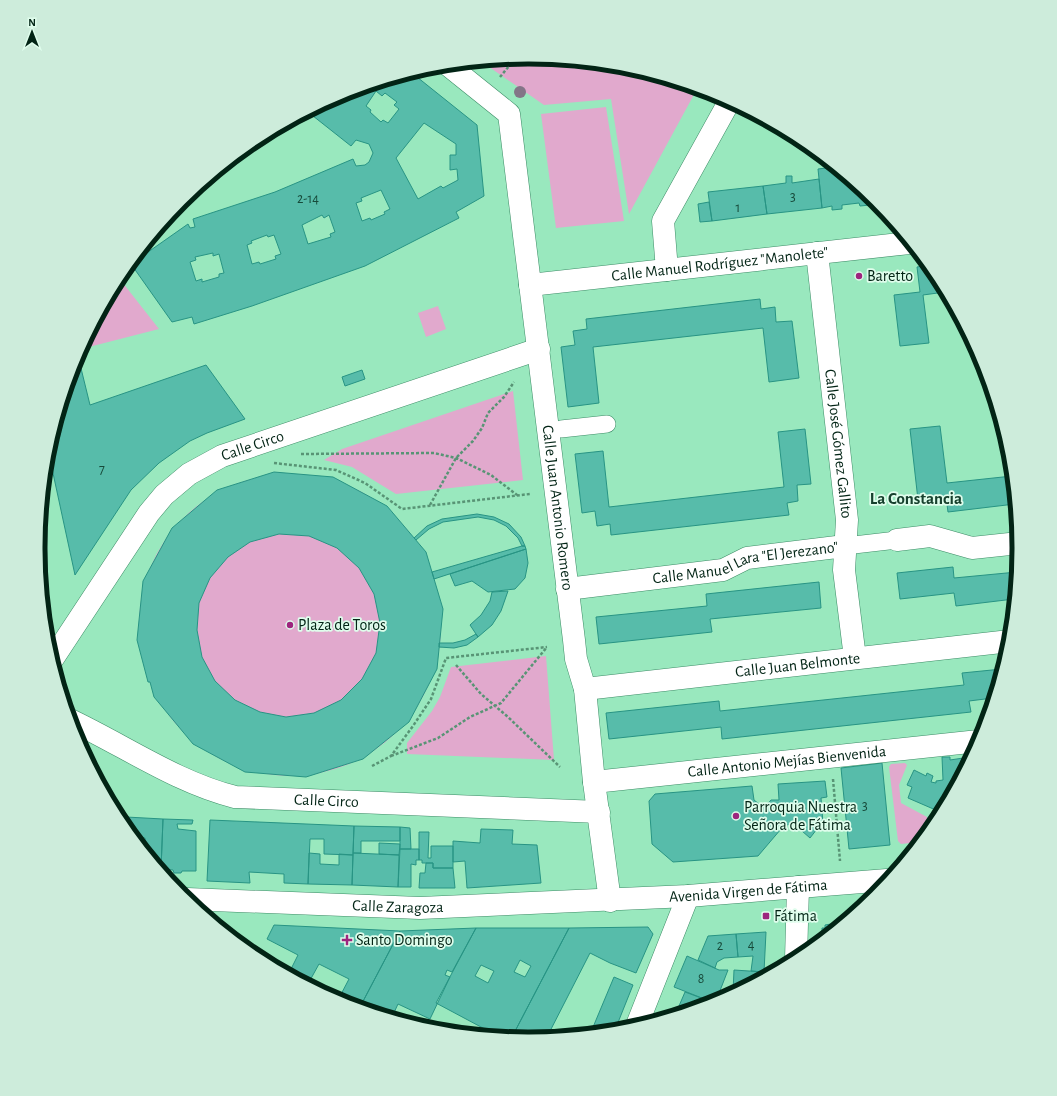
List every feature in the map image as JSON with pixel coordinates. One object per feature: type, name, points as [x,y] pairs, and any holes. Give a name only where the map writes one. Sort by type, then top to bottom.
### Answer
[{"type":"street","points":[[455,71],[486,95]]},
{"type":"street","name":"Calle Juan Antonio Romero","points":[[486,95],[509,114],[576,659],[585,690],[594,782],[600,812],[610,901]]},
{"type":"street","points":[[666,270],[663,221],[726,107]]},
{"type":"street","name":"Calle Manuel Rodríguez \"Manolete\"","points":[[530,285],[904,244]]},
{"type":"street","name":"Calle José Gómez Gallito","points":[[817,253],[847,520],[844,570],[855,658]]},
{"type":"street","name":"Calle Circo","points":[[57,653],[149,513],[164,495],[189,474],[222,456],[539,349]]},
{"type":"street","points":[[562,429],[607,424]]},
{"type":"street","name":"Calle Manuel Lara \"El Jerezano\"","points":[[568,589],[723,570],[747,558],[930,536],[972,548],[1012,544]]},
{"type":"street","name":"Calle Juan Belmonte","points":[[585,690],[1003,642]]},
{"type":"street","name":"Calle Circo","points":[[79,725],[187,781],[216,792],[235,797],[347,803],[600,812]]},
{"type":"street","name":"Calle Antonio Mejías Bienvenida","points":[[594,782],[971,742]]},
{"type":"street","name":"Avenida Virgen de Fátima","points":[[610,901],[879,881]]},
{"type":"street","points":[[796,950],[798,887]]},
{"type":"street","points":[[640,1018],[688,896]]},
{"type":"street","name":"Calle Zaragoza","points":[[197,899],[420,908],[610,901]]},
{"type":"path","points":[[486,95],[510,65]]},
{"type":"path","points":[[430,505],[456,458],[473,441],[482,428],[488,413],[504,397],[514,382]]},
{"type":"path","points":[[299,454],[434,453],[456,458],[491,476],[518,495]]},
{"type":"path","points":[[272,463],[336,470],[365,482],[402,508],[530,494]]},
{"type":"path","points":[[372,766],[391,756],[438,738],[470,717],[501,703],[547,648],[446,658],[431,699],[391,756]]},
{"type":"path","points":[[456,665],[495,707],[560,767]]},
{"type":"path","points":[[831,757],[842,884]]},
{"type":"shaded area","points":[[528,64],[592,69],[654,81],[694,94],[629,214],[611,99],[544,105],[489,67]]},
{"type":"shaded area","points":[[606,107],[624,221],[556,228],[541,114]]},
{"type":"shaded area","points":[[123,284],[159,329],[89,347]]},
{"type":"shaded area","points":[[438,306],[446,329],[426,337],[418,313]]},
{"type":"shaded area","points":[[513,391],[523,480],[396,494],[352,467],[324,460],[342,449]]},
{"type":"shaded area","name":"Plaza de Toros","points":[[275,474],[305,474],[334,480],[348,485],[374,499],[397,518],[407,529],[416,541],[430,567],[435,581],[441,610],[441,640],[435,669],[430,683],[416,709],[397,732],[374,751],[348,765],[334,770],[305,776],[275,776],[246,770],[232,765],[206,751],[183,732],[173,721],[164,709],[150,683],[145,669],[139,640],[139,610],[145,581],[150,567],[164,541],[183,518],[194,508],[206,499],[232,485],[246,480]]},
{"type":"shaded area","points":[[546,656],[554,760],[407,754],[407,743],[432,711],[440,697],[451,667]]},
{"type":"shaded area","points":[[905,763],[907,765],[899,785],[901,803],[927,817],[928,821],[911,843],[901,844],[898,841],[889,767],[891,764]]},
{"type":"building","points":[[418,78],[477,125],[484,196],[456,212],[459,218],[365,266],[252,306],[194,324],[192,317],[172,322],[134,268],[145,254],[188,224],[190,228],[195,227],[193,219],[275,192],[353,159],[356,166],[365,165],[369,162],[373,153],[369,144],[356,140],[351,146],[312,115],[343,101],[373,90]],"holes":[[[376,91],[382,96],[385,93],[397,102],[394,105],[399,109],[388,123],[383,120],[381,122],[366,106]],[[424,123],[456,144],[456,155],[450,155],[450,170],[457,169],[458,180],[443,188],[441,186],[418,199],[396,158]],[[381,190],[390,209],[384,212],[385,214],[371,220],[370,218],[362,221],[356,203],[362,201],[361,198]],[[322,215],[324,218],[329,215],[335,232],[330,234],[331,237],[308,244],[302,225]],[[267,235],[268,237],[274,235],[281,254],[275,256],[276,259],[260,264],[259,262],[252,264],[247,245],[252,243],[251,241]],[[213,253],[213,256],[219,254],[224,273],[219,274],[219,277],[202,282],[202,279],[196,281],[190,262],[196,260],[195,257]]]},
{"type":"building","points":[[828,168],[869,205],[860,206],[859,203],[842,205],[842,209],[832,210],[832,206],[822,208],[818,169]]},
{"type":"building","points":[[786,176],[792,176],[792,183],[819,179],[822,208],[767,214],[763,186],[786,183]]},
{"type":"building","points":[[763,186],[767,214],[712,221],[708,192]]},
{"type":"building","points":[[709,202],[712,221],[700,222],[698,204]]},
{"type":"building","points":[[921,266],[939,293],[923,295],[929,343],[900,346],[894,295],[920,292],[917,267]]},
{"type":"building","points":[[760,299],[761,309],[775,307],[776,322],[792,321],[799,378],[769,382],[763,328],[593,347],[599,403],[568,407],[561,347],[575,345],[573,331],[587,329],[586,319]]},
{"type":"building","points":[[206,365],[245,419],[190,441],[159,463],[131,490],[75,575],[52,468],[61,423],[81,367],[90,405]]},
{"type":"building","points":[[362,370],[365,379],[345,386],[342,377]]},
{"type":"building","points":[[940,426],[947,483],[1007,477],[1010,505],[948,512],[946,497],[918,500],[910,429]]},
{"type":"building","points":[[805,429],[811,484],[797,485],[798,501],[787,503],[789,515],[611,535],[610,524],[597,526],[595,511],[582,513],[575,454],[603,451],[609,507],[784,487],[778,432]]},
{"type":"building","name":"Plaza de Toros","points":[[274,472],[333,477],[387,506],[426,552],[443,609],[437,669],[409,722],[363,759],[306,777],[245,772],[193,744],[154,697],[150,682],[148,682],[137,640],[143,581],[172,528],[217,490]],"holes":[[[279,534],[309,536],[337,548],[359,568],[374,594],[380,623],[376,653],[362,679],[341,700],[314,713],[286,717],[260,712],[235,700],[215,681],[202,657],[197,630],[199,603],[210,578],[228,557],[250,542]]]},
{"type":"building","points":[[477,514],[494,517],[509,524],[521,537],[525,546],[522,546],[518,538],[506,526],[494,520],[478,517],[443,522],[429,529],[416,540],[414,538],[427,526],[442,519]]},
{"type":"building","points":[[525,546],[526,549],[434,579],[432,572]]},
{"type":"building","points":[[526,549],[528,563],[525,578],[515,589],[488,592],[472,581],[455,586],[450,574]]},
{"type":"building","points":[[953,567],[954,578],[1011,573],[1009,600],[956,606],[954,593],[900,599],[897,573]]},
{"type":"building","points":[[819,582],[821,608],[710,619],[712,632],[599,644],[596,617],[707,606],[706,594]]},
{"type":"building","points":[[508,591],[501,611],[492,625],[478,637],[470,625],[481,615],[490,601],[492,592]]},
{"type":"building","points":[[476,634],[478,637],[467,645],[454,648],[439,647],[439,643],[453,643],[465,640]]},
{"type":"building","points":[[997,670],[987,699],[969,701],[971,712],[722,739],[721,727],[609,739],[606,713],[719,701],[720,711],[964,685],[962,673]]},
{"type":"building","points":[[942,757],[950,757],[950,760],[964,758],[935,810],[908,798],[912,787],[907,785],[914,770],[926,776],[927,773],[933,776],[931,782],[936,783],[936,781],[943,780]]},
{"type":"building","points":[[882,763],[890,845],[849,849],[841,768]]},
{"type":"building","name":"Parroquia Nuestra Señora de Fátima","points":[[825,781],[827,797],[821,798],[823,823],[817,824],[817,829],[810,838],[794,824],[778,826],[781,829],[758,856],[673,862],[652,844],[649,801],[655,794],[752,786],[754,800],[764,808],[771,800],[779,800],[778,784]]},
{"type":"building","points":[[126,817],[163,819],[161,862],[145,842],[145,838],[142,838]]},
{"type":"building","points":[[163,819],[193,820],[192,824],[177,824],[178,829],[196,831],[196,871],[182,871],[181,873],[174,873],[173,870],[167,870],[161,862]]},
{"type":"building","points":[[210,820],[354,826],[353,855],[324,854],[324,839],[310,839],[308,884],[284,883],[284,874],[249,872],[250,883],[207,881]]},
{"type":"building","points":[[354,826],[400,827],[400,841],[361,841],[361,853],[353,853]]},
{"type":"building","points":[[400,827],[410,828],[411,849],[400,849]]},
{"type":"building","points":[[481,829],[513,830],[512,844],[537,845],[541,883],[467,888],[465,861],[453,862],[453,841],[480,843]]},
{"type":"building","points":[[419,832],[429,832],[428,858],[431,858],[431,846],[453,846],[453,868],[433,868],[433,863],[422,863],[422,860],[419,860]]},
{"type":"building","points":[[379,843],[400,844],[399,855],[379,854]]},
{"type":"building","points":[[400,849],[419,849],[419,860],[416,860],[416,865],[411,864],[411,887],[398,887]]},
{"type":"building","points":[[309,853],[320,854],[320,864],[339,865],[339,854],[353,855],[352,885],[308,884]]},
{"type":"building","points":[[353,853],[399,855],[398,887],[352,885]]},
{"type":"building","points":[[426,863],[433,863],[433,868],[453,868],[455,888],[419,888],[420,873],[425,873]]},
{"type":"building","points":[[831,924],[822,933],[822,928],[825,928],[825,925]]},
{"type":"building","points":[[274,925],[400,931],[363,1002],[341,994],[349,979],[319,964],[310,980],[291,969],[298,955],[267,939]]},
{"type":"building","points":[[648,927],[653,934],[636,973],[590,953],[550,1031],[515,1031],[569,928]]},
{"type":"building","points":[[476,928],[569,928],[515,1031],[484,1029],[436,1003]],"holes":[[[520,960],[531,966],[525,977],[514,972]],[[481,965],[494,971],[488,983],[475,976]]]},
{"type":"building","points":[[476,928],[452,972],[447,970],[445,975],[450,977],[430,1019],[398,1004],[394,1012],[363,1002],[400,931]]},
{"type":"building","points":[[766,932],[764,970],[761,972],[751,971],[753,956],[738,957],[736,934]]},
{"type":"building","points":[[736,934],[738,957],[724,958],[717,962],[715,968],[698,960],[708,936]]},
{"type":"building","points":[[687,956],[719,970],[728,970],[719,993],[704,999],[674,987]]},
{"type":"building","points":[[734,970],[761,972],[742,982],[733,986]]},
{"type":"building","points":[[614,977],[633,985],[618,1023],[593,1027]]},
{"type":"building","points":[[685,992],[703,999],[684,1006],[678,1008]]},
{"type":"place","name":"Baretto","points":[[859,276]]},
{"type":"place","name":"Plaza de Toros","points":[[290,625]]},
{"type":"place","name":"Parroquia Nuestra Señora de Fátima","points":[[736,816]]},
{"type":"place","name":"Fátima","points":[[766,916]]},
{"type":"place","name":"Santo Domingo","points":[[347,940]]},
{"type":"district","name":"La Constancia","points":[[916,498]]}]
